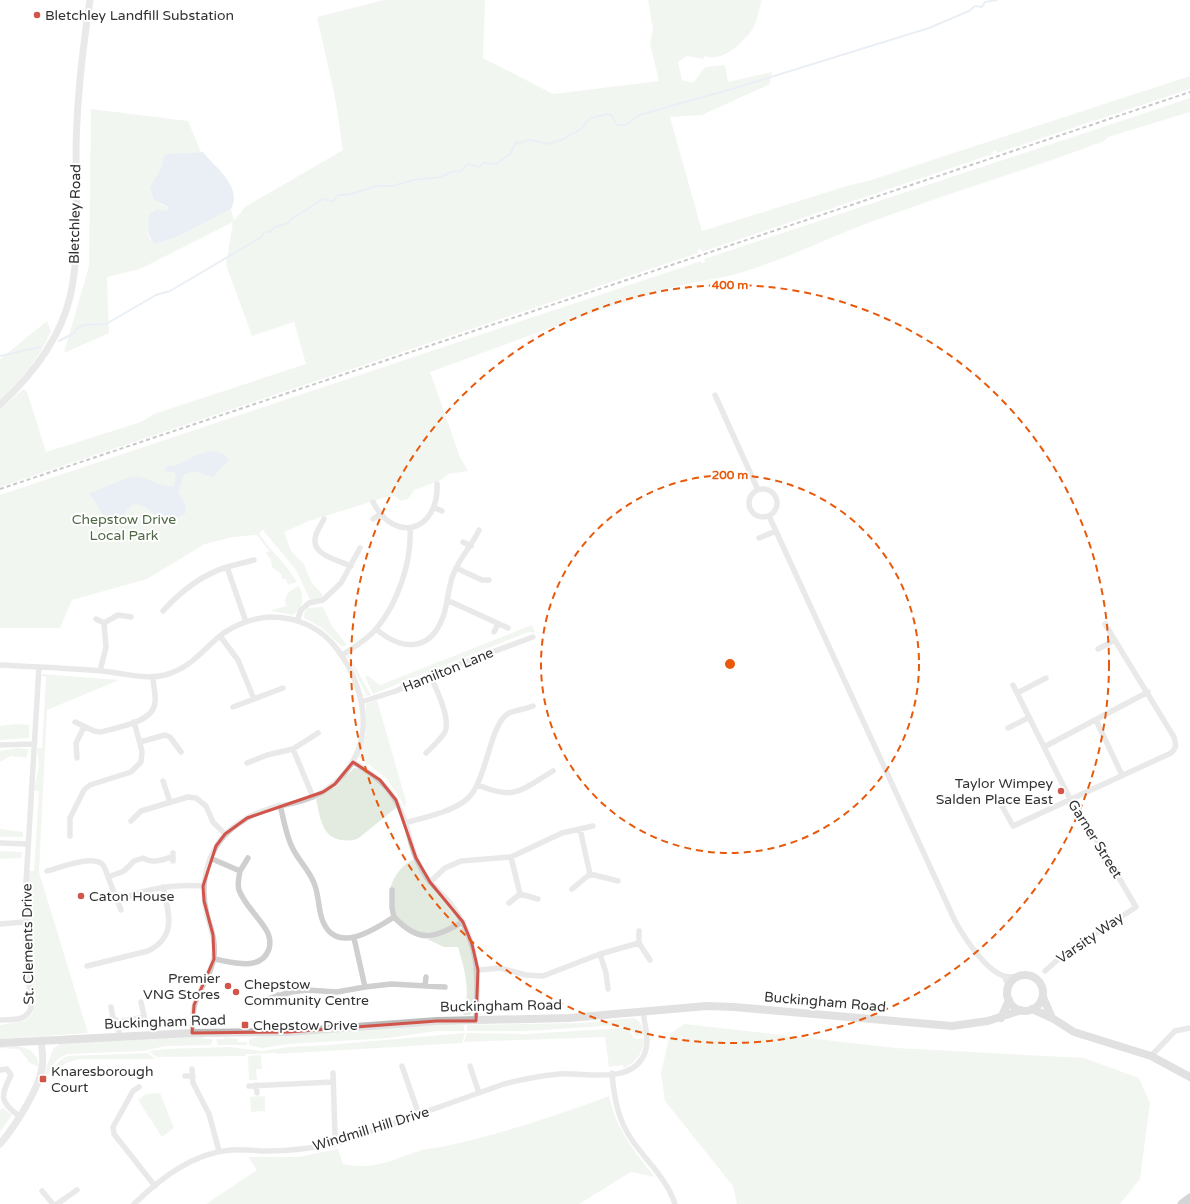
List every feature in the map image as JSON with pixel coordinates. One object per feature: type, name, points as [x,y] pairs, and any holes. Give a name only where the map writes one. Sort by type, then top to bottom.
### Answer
[{"type":"highway","points":[[1182,1204],[1190,1198]]},
{"type":"main road","points":[[1000,1018],[1009,1000],[1009,987],[1017,978],[1029,976],[1037,980],[1042,987],[1042,997],[1052,1018]]},
{"type":"main road","points":[[1009,1000],[1014,1006],[1021,1010],[1032,1009],[1037,1006],[1042,997]]},
{"type":"main road","name":"Buckingham Road","points":[[0,1043],[203,1032],[288,1032],[422,1022],[569,1018],[707,1006],[734,1007],[952,1026],[974,1024],[1000,1018],[1021,1010]]},
{"type":"main road","points":[[1032,1009],[1052,1018],[1078,1033],[1151,1056],[1190,1077]]},
{"type":"street","name":"Bletchley Road","points":[[0,405],[26,378],[53,342],[70,297],[76,250],[77,121],[90,0]]},
{"type":"street","points":[[715,395],[758,490]]},
{"type":"street","points":[[373,502],[380,514],[388,522],[393,525],[410,528],[429,517],[435,508],[437,501],[437,484]]},
{"type":"street","points":[[768,489],[775,495],[778,505],[769,516],[760,517],[750,508],[749,499],[754,492],[758,490],[768,489]]},
{"type":"street","points":[[435,508],[442,511]]},
{"type":"street","points":[[373,519],[380,514]]},
{"type":"street","points":[[769,516],[955,921],[976,953],[1004,976],[1009,987]]},
{"type":"street","points":[[324,519],[315,539],[315,546],[320,552],[351,566]]},
{"type":"street","points":[[342,655],[361,643],[376,629],[388,610],[399,588],[409,549],[410,528]]},
{"type":"street","points":[[376,629],[385,637],[403,645],[423,643],[432,636],[444,616],[456,568],[471,546],[479,530]]},
{"type":"street","points":[[759,538],[776,530]]},
{"type":"street","points":[[463,542],[471,546]]},
{"type":"street","points":[[297,621],[302,610],[309,603],[323,600],[341,583],[360,548]]},
{"type":"street","points":[[163,611],[184,589],[208,574],[254,560]]},
{"type":"street","points":[[227,567],[246,622]]},
{"type":"street","points":[[456,568],[482,580],[489,580]]},
{"type":"street","points":[[447,600],[508,628]]},
{"type":"street","points":[[104,623],[118,615],[131,617]]},
{"type":"street","points":[[0,665],[100,671],[152,677],[185,668],[220,636],[232,628],[246,622],[271,617],[297,621],[322,634],[342,655],[362,702],[364,716],[363,733],[359,748],[353,762],[335,784],[313,797],[266,809],[247,818],[226,834],[210,858],[204,886],[204,901],[213,935],[214,959],[210,972],[194,1005],[192,1033]]},
{"type":"street","points":[[96,619],[104,623]]},
{"type":"street","points":[[100,671],[106,647],[104,623]]},
{"type":"street","points":[[494,632],[498,624]]},
{"type":"street","points":[[1002,806],[1013,826],[1175,750],[1176,745],[1174,737],[1148,692],[1105,624]]},
{"type":"street","points":[[220,636],[238,660],[254,699]]},
{"type":"street","name":"Hamilton Lane","points":[[362,702],[396,691],[430,675],[533,637]]},
{"type":"street","points":[[1098,649],[1115,640]]},
{"type":"street","name":"St. Clements Drive","points":[[0,1020],[25,1017],[29,1014],[31,1008],[25,922],[28,844],[39,667]]},
{"type":"street","points":[[426,753],[444,733],[447,724],[430,675]]},
{"type":"street","points":[[75,722],[94,731],[101,732],[134,722],[150,715],[154,708],[155,701],[152,677]]},
{"type":"street","points":[[1016,693],[1046,678]]},
{"type":"street","name":"Garner Street","points":[[1013,685],[1028,718],[1080,819],[1091,830],[1136,907]]},
{"type":"street","points":[[234,707],[282,688]]},
{"type":"street","points":[[1044,747],[1148,692]]},
{"type":"street","points":[[406,824],[447,810],[466,800],[478,785],[490,745],[504,718],[510,713],[533,706]]},
{"type":"street","points":[[1008,728],[1028,718]]},
{"type":"street","points":[[1096,720],[1122,774]]},
{"type":"street","points":[[70,836],[70,818],[84,790],[90,785],[131,772],[137,768],[143,757],[134,722]]},
{"type":"street","points":[[77,758],[76,743],[84,726]]},
{"type":"street","points":[[247,763],[267,755],[292,749],[318,733]]},
{"type":"street","points":[[140,742],[165,735],[170,737],[181,752]]},
{"type":"street","points":[[0,745],[34,744]]},
{"type":"street","points":[[292,749],[313,797]]},
{"type":"street","points":[[353,762],[375,776],[389,789],[396,800],[406,824],[416,858],[430,882],[449,902],[463,922],[472,944],[478,970],[476,1021]]},
{"type":"street","points":[[478,785],[496,793],[511,794],[523,789],[553,770]]},
{"type":"street","points":[[163,781],[170,802]]},
{"type":"street","points":[[131,821],[141,811],[188,797],[196,798],[206,806],[213,822],[226,834]]},
{"type":"street","points":[[280,805],[289,841],[314,884],[322,917],[326,927],[333,934],[343,938],[354,938],[374,930],[394,917]]},
{"type":"street","points":[[430,882],[445,868],[461,861],[511,857],[562,833],[593,826]]},
{"type":"street","points":[[580,829],[590,874]]},
{"type":"street","points":[[0,843],[28,844]]},
{"type":"street","points":[[108,877],[124,871],[134,861],[143,858],[149,862],[156,862],[173,857]]},
{"type":"street","points":[[511,857],[520,894]]},
{"type":"street","points":[[210,858],[240,871]]},
{"type":"street","points":[[214,959],[251,964],[263,958],[269,948],[269,935],[266,929],[242,896],[239,888],[240,871],[248,858]]},
{"type":"street","points":[[47,871],[89,861],[97,862],[103,865],[121,910]]},
{"type":"street","points":[[590,874],[618,881]]},
{"type":"street","points":[[572,890],[590,874]]},
{"type":"street","points":[[118,901],[135,893],[177,884],[204,886]]},
{"type":"street","points":[[87,966],[148,952],[163,941],[169,924],[163,887]]},
{"type":"street","points":[[392,890],[392,908],[394,917],[406,930],[420,936],[433,935],[447,931],[463,922]]},
{"type":"street","points":[[520,894],[538,899]]},
{"type":"street","points":[[509,903],[520,894]]},
{"type":"street","name":"Varsity Way","points":[[1045,971],[1063,955],[1136,907]]},
{"type":"street","points":[[0,924],[25,922]]},
{"type":"street","points":[[638,931],[639,943],[650,960]]},
{"type":"street","points":[[354,938],[365,987]]},
{"type":"street","points":[[478,970],[500,968],[526,975],[543,976],[600,954],[639,943]]},
{"type":"street","points":[[600,954],[606,972],[608,988]]},
{"type":"street","points":[[1004,976],[1017,978]]},
{"type":"street","points":[[425,986],[426,977]]},
{"type":"street","points":[[268,999],[278,995],[307,990],[337,992],[391,984],[445,987]]},
{"type":"street","points":[[278,995],[280,1004]]},
{"type":"street","points":[[141,1002],[146,1025]]},
{"type":"street","points":[[111,1007],[113,1018],[118,1022],[119,1036]]},
{"type":"street","name":"Windmill Hill Drive","points":[[134,1204],[176,1169],[195,1158],[232,1150],[290,1151],[311,1149],[338,1143],[504,1084],[532,1077],[561,1074],[624,1072],[633,1068],[644,1054],[647,1037],[643,1012]]},
{"type":"street","points":[[118,1022],[144,1017]]},
{"type":"street","points":[[1151,1056],[1174,1031],[1190,1028]]},
{"type":"street","points":[[0,1144],[19,1116],[36,1085],[42,1069],[40,1040]]},
{"type":"street","points":[[402,1066],[419,1115]]},
{"type":"street","points":[[470,1066],[479,1093]]},
{"type":"street","points":[[0,1070],[8,1069],[11,1075],[1,1094],[1,1101],[4,1106],[19,1116]]},
{"type":"street","points":[[192,1069],[193,1083],[213,1126],[219,1152]]},
{"type":"street","points":[[333,1073],[336,1135],[338,1143]]},
{"type":"street","points":[[612,1073],[616,1105],[625,1128],[633,1141],[660,1175],[675,1204]]},
{"type":"street","points":[[184,1076],[193,1076]]},
{"type":"street","points":[[249,1086],[333,1082]]},
{"type":"street","points":[[256,1085],[257,1093]]},
{"type":"street","points":[[138,1087],[133,1091],[112,1127],[114,1134],[155,1186]]},
{"type":"street","points":[[42,1190],[53,1204]]},
{"type":"street","points":[[57,1204],[77,1190]]},
{"type":"highlighted area","points":[[353,762],[380,780],[396,800],[416,858],[430,882],[463,922],[472,944],[478,970],[476,1021],[437,1021],[288,1032],[192,1033],[194,1005],[214,959],[213,935],[204,901],[203,886],[216,846],[225,834],[247,818],[323,792],[335,784]]},
{"type":"green space","points":[[384,0],[485,0],[483,58],[553,94],[659,81],[650,43],[653,29],[648,0],[762,0],[754,27],[737,46],[718,57],[705,56],[703,59],[687,56],[678,62],[682,80],[693,83],[705,67],[725,65],[728,82],[772,72],[770,84],[702,115],[670,117],[702,231],[847,186],[868,181],[1190,76],[1190,89],[997,153],[996,150],[992,152],[993,154],[702,252],[701,249],[698,250],[698,253],[0,487],[0,410],[23,389],[27,392],[46,452],[141,422],[154,414],[306,364],[294,322],[252,336],[226,265],[233,222],[140,269],[107,277],[109,333],[64,353],[89,266],[91,109],[188,121],[201,152],[190,155],[164,156],[161,168],[157,175],[159,204],[168,207],[148,229],[149,238],[155,244],[177,237],[231,209],[234,221],[245,207],[343,150],[335,97],[317,17]]},
{"type":"green space","name":"Chepstow Drive Local Park","points":[[1190,98],[1190,112],[1108,137],[1104,141],[1072,153],[881,218],[757,268],[734,275],[676,286],[637,298],[577,318],[430,372],[460,457],[468,471],[448,474],[441,480],[414,490],[408,499],[401,501],[393,495],[309,521],[284,532],[291,551],[304,564],[311,582],[323,595],[320,599],[310,600],[296,570],[263,530],[259,533],[297,582],[288,585],[286,579],[282,579],[281,574],[272,567],[271,560],[266,553],[269,551],[257,535],[233,537],[205,544],[147,579],[72,600],[60,628],[0,628],[0,495],[701,261],[702,263],[705,262],[704,259]]},
{"type":"green space","points":[[47,321],[51,331],[41,350],[22,377],[0,401],[0,359]]},
{"type":"green space","points":[[299,586],[302,594],[302,602],[297,612],[293,615],[270,611],[286,606],[286,596],[293,589]]},
{"type":"green space","points":[[323,607],[332,626],[347,645],[342,647],[322,628],[304,618],[304,613],[308,608]]},
{"type":"green space","points":[[532,625],[535,632],[528,632],[373,694],[365,677],[368,676],[380,685]]},
{"type":"green space","points":[[348,654],[371,695],[367,696],[347,656]]},
{"type":"green space","points":[[42,674],[119,680],[47,710],[39,872],[88,1033],[0,1039],[0,1025],[24,1021],[32,1014],[34,1008],[28,934],[29,871],[34,871],[39,791],[34,790],[39,766],[37,748],[42,748],[46,677],[41,676]]},
{"type":"green space","points":[[377,700],[406,801],[405,808],[386,778],[359,757],[366,734],[366,704]]},
{"type":"green space","points":[[16,724],[29,725],[29,738],[0,740],[0,726]]},
{"type":"green space","points":[[17,748],[28,749],[27,758],[11,756],[0,762],[0,751]]},
{"type":"green space","points":[[354,768],[360,769],[373,777],[389,795],[397,807],[360,837],[347,841],[335,838],[326,830],[320,818],[316,799],[335,787]]},
{"type":"green space","points":[[0,829],[23,832],[23,837],[0,837]]},
{"type":"green space","points":[[0,851],[22,852],[21,858],[0,859]]},
{"type":"green space","points":[[416,859],[463,922],[447,931],[420,936],[394,917],[392,890],[390,888],[400,870],[407,863]]},
{"type":"green space","points":[[458,927],[464,929],[467,937],[476,986],[474,1008],[470,1015],[463,1015],[467,998],[467,989],[465,973],[458,947],[444,947],[427,939]]},
{"type":"green space","points":[[633,1018],[640,1023],[644,1035],[636,1036],[631,1030],[620,1025],[527,1031],[467,1031],[467,1025],[582,1023]]},
{"type":"green space","points":[[437,1024],[464,1025],[464,1031],[437,1031],[388,1038],[289,1044],[262,1048],[249,1045],[249,1039],[262,1036],[288,1036]]},
{"type":"green space","points":[[684,1024],[896,1048],[1084,1058],[1139,1078],[1150,1103],[1140,1179],[1120,1204],[737,1204],[733,1186],[665,1101],[661,1073],[670,1034]]},
{"type":"green space","points":[[623,1028],[629,1031],[635,1039],[644,1038],[643,1048],[639,1056],[633,1063],[624,1068],[623,1065],[609,1067],[605,1037],[464,1042],[467,1033],[527,1034]]},
{"type":"green space","points":[[465,1033],[462,1043],[277,1054],[246,1054],[246,1056],[156,1057],[149,1051],[229,1047],[262,1051],[289,1047]]},
{"type":"green space","points":[[203,1036],[204,1039],[213,1039],[211,1045],[166,1046],[142,1051],[68,1054],[55,1062],[48,1076],[44,1074],[53,1049],[60,1043]]},
{"type":"green space","points":[[225,1037],[238,1039],[238,1042],[247,1042],[247,1045],[218,1045],[216,1039],[224,1039]]},
{"type":"green space","points":[[17,1046],[26,1048],[32,1052],[37,1058],[39,1067],[30,1063],[19,1049],[0,1048]]},
{"type":"green space","points":[[148,1053],[155,1059],[80,1059],[66,1063],[50,1076],[57,1064],[68,1056]]},
{"type":"green space","points":[[261,1055],[262,1069],[256,1069],[257,1080],[249,1080],[248,1056]]},
{"type":"green space","points":[[160,1093],[174,1128],[162,1137],[138,1100],[146,1094]]},
{"type":"green space","points":[[265,1096],[265,1111],[251,1112],[250,1097]]},
{"type":"green space","points":[[609,1096],[616,1119],[621,1129],[640,1158],[655,1177],[631,1172],[579,1204],[206,1204],[257,1170],[248,1157],[298,1157],[338,1149],[343,1164],[354,1166],[374,1165],[422,1150],[446,1146],[508,1130]]},
{"type":"green space","points":[[3,1108],[12,1115],[0,1132],[0,1110]]},
{"type":"water","points":[[203,152],[231,185],[234,201],[231,209],[177,237],[155,244],[149,233],[149,214],[157,209],[163,211],[167,210],[168,207],[154,200],[150,187],[161,168],[164,156]]},
{"type":"water","points":[[212,451],[224,454],[229,460],[213,477],[193,471],[184,475],[178,493],[186,505],[185,514],[178,517],[168,520],[157,519],[147,508],[141,505],[133,504],[116,522],[105,517],[89,493],[121,480],[134,477],[144,478],[164,486],[174,486],[176,476],[174,472],[166,472],[165,469],[168,465],[175,466],[199,454]]},
{"type":"waterway","points":[[59,341],[74,333],[77,328],[85,325],[106,324],[156,295],[170,291],[260,238],[265,232],[270,232],[275,227],[288,223],[290,220],[323,199],[333,201],[338,195],[347,195],[377,186],[392,186],[414,180],[441,177],[451,172],[462,171],[467,164],[479,167],[483,163],[496,164],[510,154],[516,142],[520,143],[529,140],[549,144],[563,139],[581,129],[590,118],[609,114],[612,116],[617,125],[626,125],[639,115],[732,89],[929,28],[969,11],[975,6],[982,7],[985,2],[997,0]]},
{"type":"waterway","points":[[0,356],[40,347]]},
{"type":"railway","points":[[0,489],[1190,92]]},
{"type":"place","name":"Bletchley Landfill Substation","points":[[37,15]]},
{"type":"place","name":"Taylor Wimpey Salden Place East","points":[[1061,791]]},
{"type":"place","name":"Caton House","points":[[81,896]]},
{"type":"place","name":"Premier VNG Stores","points":[[228,986]]},
{"type":"place","name":"Chepstow Community Centre","points":[[236,992]]},
{"type":"place","name":"Chepstow Drive","points":[[245,1025]]},
{"type":"place","name":"Knaresborough Court","points":[[43,1079]]}]
